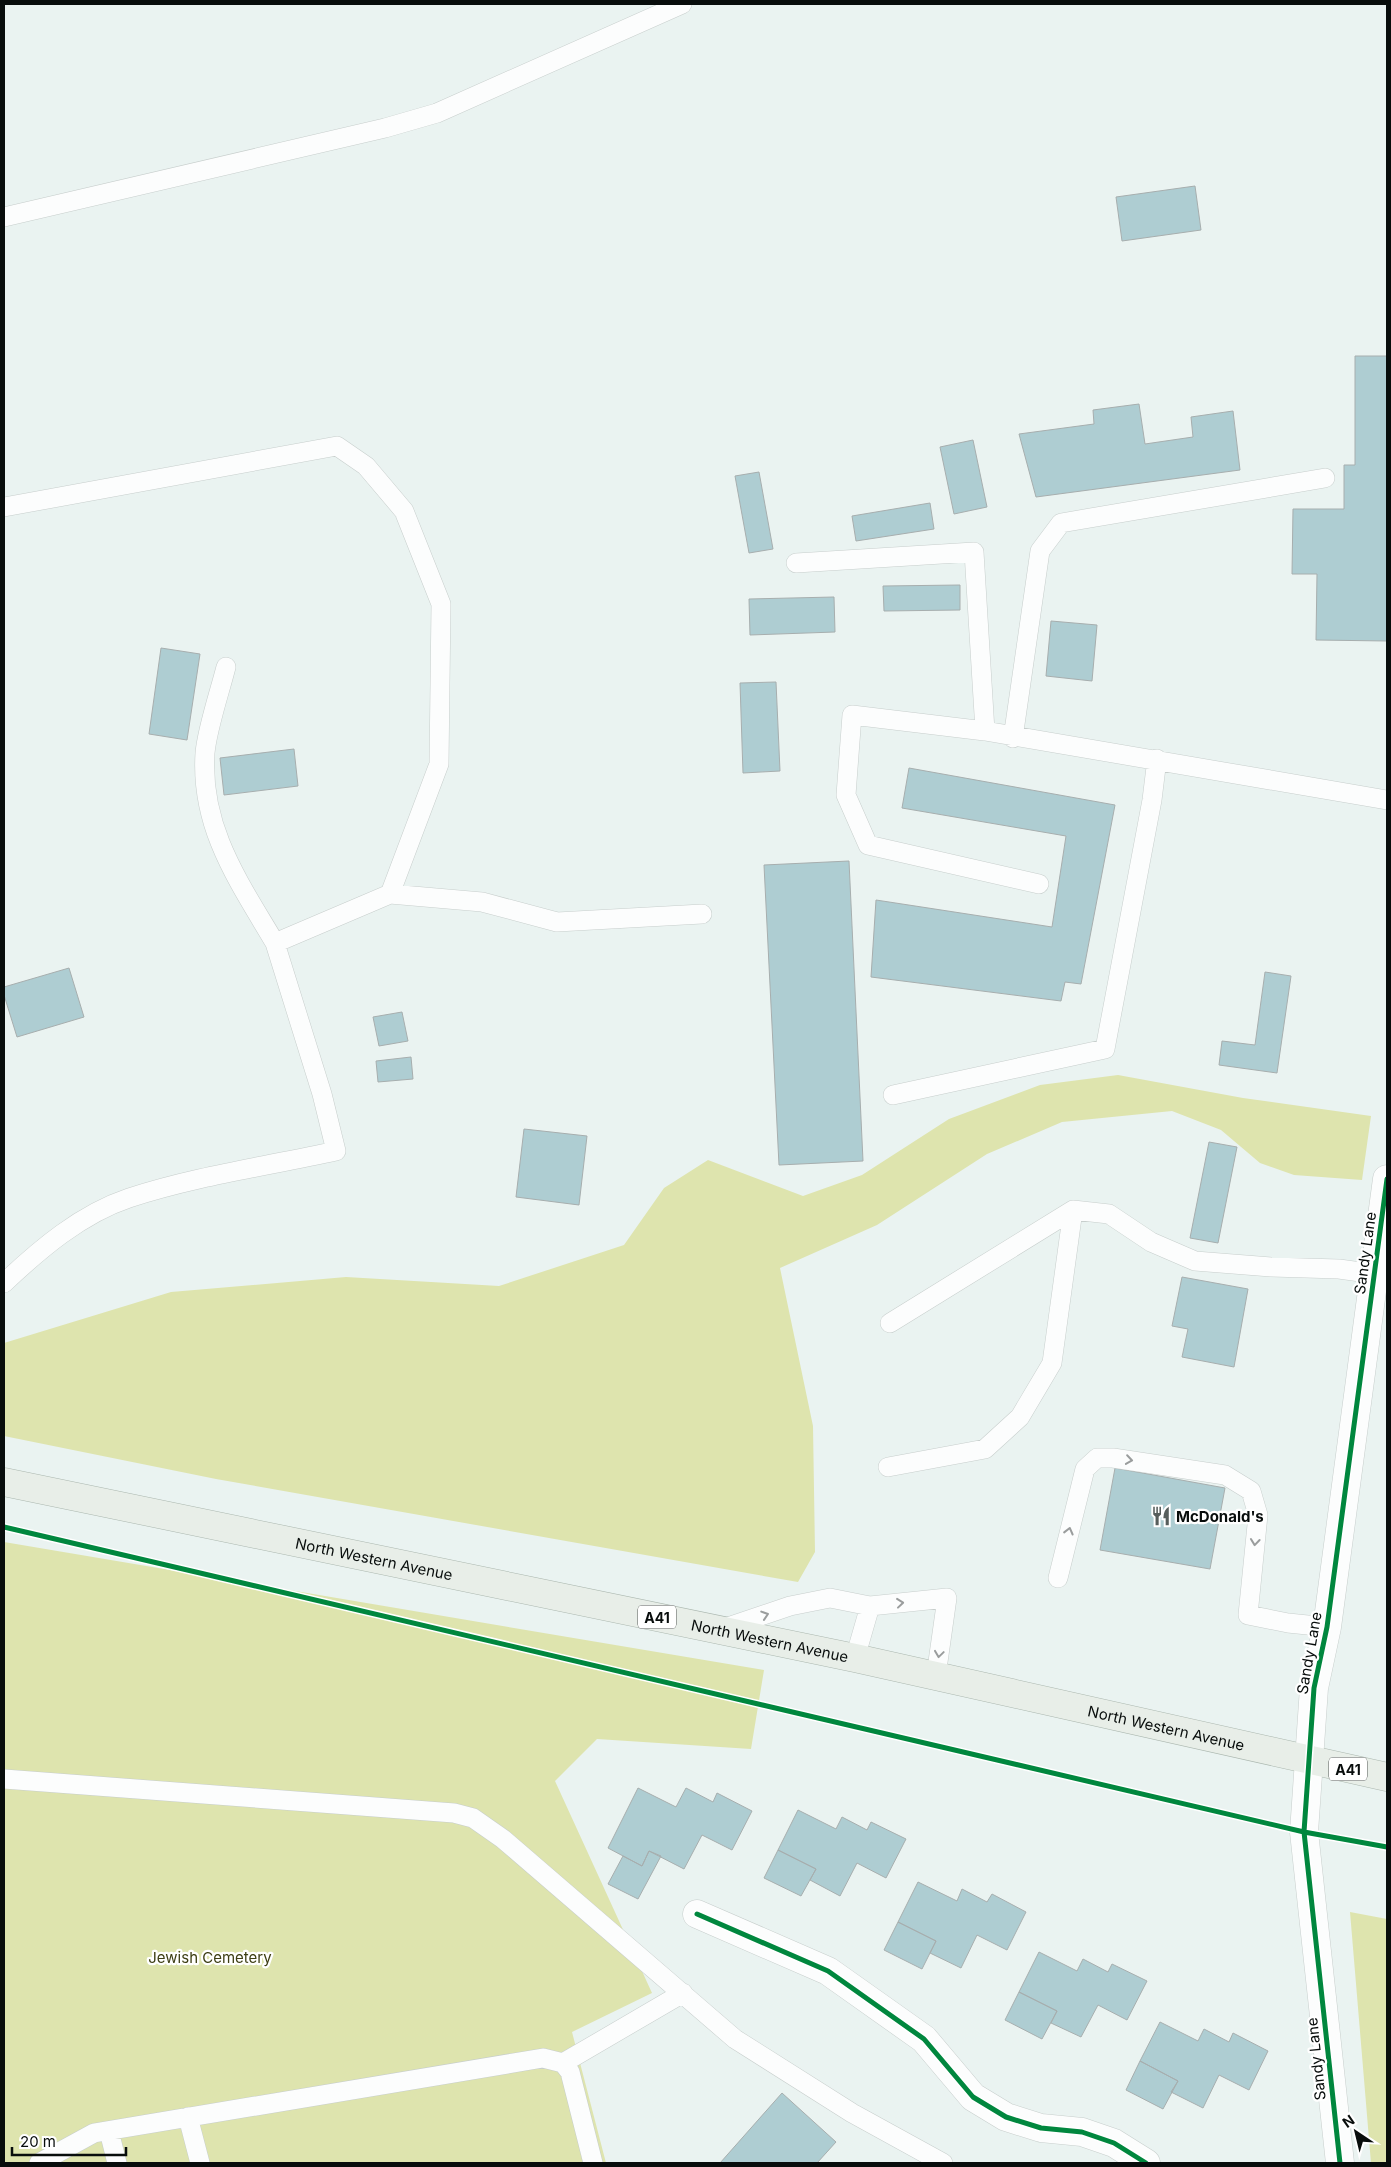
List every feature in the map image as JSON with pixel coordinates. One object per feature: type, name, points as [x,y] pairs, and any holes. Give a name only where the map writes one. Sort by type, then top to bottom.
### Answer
[{"type":"highway","name":"North Western Avenue","points":[[4,1482],[855,1658],[1308,1761],[1387,1777]]},
{"type":"street","name":"Sandy Lane","points":[[1340,2163],[1304,1832],[1314,1688],[1327,1627],[1387,1179]]},
{"type":"street","points":[[697,1914],[828,1971],[924,2039],[973,2097],[1006,2117],[1041,2128],[1082,2132],[1114,2143],[1146,2163]]},
{"type":"lane","points":[[4,216],[385,128],[437,113],[682,4]]},
{"type":"lane","points":[[4,507],[337,446],[366,466],[404,510],[441,604],[439,764],[390,894]]},
{"type":"lane","points":[[1013,738],[1040,551],[1061,523],[1325,478]]},
{"type":"lane","points":[[796,563],[974,552],[985,731]]},
{"type":"lane","points":[[4,1282],[26,1262],[73,1226],[128,1198],[192,1181],[336,1151],[322,1094],[275,943],[223,854],[206,800],[205,752],[226,667]]},
{"type":"lane","points":[[1040,884],[868,845],[846,795],[852,715],[985,731],[1013,738],[1157,760],[1387,800]]},
{"type":"lane","points":[[893,1095],[1105,1049],[1152,800],[1157,760]]},
{"type":"lane","points":[[275,943],[390,894],[482,902],[557,922],[702,914]]},
{"type":"lane","points":[[890,1323],[1073,1210],[1108,1214],[1151,1242],[1195,1261],[1374,1274]]},
{"type":"lane","points":[[888,1466],[985,1449],[1020,1417],[1052,1363],[1073,1210]]},
{"type":"lane","points":[[1058,1578],[1085,1469],[1097,1458],[1113,1458],[1225,1474],[1251,1491],[1258,1515],[1248,1615],[1288,1623],[1327,1627]]},
{"type":"lane","points":[[718,1630],[790,1606],[830,1598],[870,1606],[947,1598],[936,1676]]},
{"type":"lane","points":[[855,1658],[870,1606]]},
{"type":"lane","points":[[4,1779],[454,1813],[474,1818],[503,1839],[735,2039],[852,2113],[943,2163]]},
{"type":"lane","points":[[563,2063],[683,1994]]},
{"type":"lane","points":[[39,2163],[94,2133],[543,2058],[563,2063],[570,2072],[593,2163]]},
{"type":"lane","points":[[188,2117],[200,2163]]},
{"type":"lane","points":[[109,2131],[117,2163]]},
{"type":"green space","points":[[1118,1075],[1243,1098],[1371,1116],[1362,1180],[1294,1175],[1260,1163],[1221,1130],[1172,1111],[1062,1122],[987,1154],[877,1225],[780,1268],[813,1426],[815,1552],[798,1582],[216,1479],[4,1436],[4,1343],[171,1292],[346,1277],[499,1286],[624,1245],[664,1188],[708,1160],[803,1196],[862,1175],[949,1119],[1040,1085]]},
{"type":"green space","name":"Jewish Cemetery","points":[[4,1542],[764,1670],[751,1749],[597,1739],[555,1781],[652,1993],[572,2032],[606,2163],[4,2163]]},
{"type":"green space","points":[[1350,1912],[1387,1919],[1387,2163],[1371,2163]]},
{"type":"building","points":[[1195,186],[1201,230],[1122,241],[1116,197]]},
{"type":"building","points":[[1355,356],[1387,356],[1387,641],[1316,640],[1317,574],[1292,574],[1293,509],[1344,509],[1344,465],[1355,465]]},
{"type":"building","points":[[1139,404],[1145,444],[1193,437],[1191,417],[1233,411],[1240,470],[1036,497],[1019,434],[1094,424],[1093,410]]},
{"type":"building","points":[[973,440],[987,507],[954,514],[940,447]]},
{"type":"building","points":[[759,472],[773,549],[749,553],[735,476]]},
{"type":"building","points":[[930,503],[934,529],[856,541],[852,516]]},
{"type":"building","points":[[960,585],[960,610],[884,611],[883,586]]},
{"type":"building","points":[[834,597],[835,632],[750,635],[749,599]]},
{"type":"building","points":[[1051,621],[1097,625],[1092,681],[1046,676]]},
{"type":"building","points":[[161,648],[200,654],[187,740],[149,734]]},
{"type":"building","points":[[776,682],[780,771],[743,773],[740,683]]},
{"type":"building","points":[[294,749],[298,786],[224,795],[220,758]]},
{"type":"building","points":[[909,768],[1115,805],[1081,984],[1065,982],[1061,1001],[871,977],[876,900],[1052,927],[1066,836],[902,808]]},
{"type":"building","points":[[849,861],[863,1161],[779,1165],[764,865]]},
{"type":"building","points":[[69,968],[84,1017],[17,1037],[4,995],[4,987]]},
{"type":"building","points":[[1265,972],[1291,976],[1277,1073],[1219,1065],[1222,1041],[1255,1045]]},
{"type":"building","points":[[402,1012],[408,1041],[379,1046],[373,1017]]},
{"type":"building","points":[[411,1057],[413,1079],[378,1082],[376,1061]]},
{"type":"building","points":[[524,1129],[587,1136],[579,1205],[516,1197]]},
{"type":"building","points":[[1209,1142],[1237,1147],[1218,1243],[1190,1238]]},
{"type":"building","points":[[1182,1277],[1248,1289],[1234,1367],[1182,1357],[1188,1329],[1172,1326]]},
{"type":"building","points":[[1115,1468],[1225,1488],[1210,1569],[1100,1550]]},
{"type":"building","points":[[638,1788],[676,1807],[686,1788],[713,1802],[717,1793],[752,1811],[732,1850],[702,1835],[684,1869],[649,1851],[642,1866],[608,1848]]},
{"type":"building","points":[[798,1810],[836,1829],[842,1817],[867,1830],[871,1822],[906,1839],[886,1878],[857,1863],[840,1896],[810,1880],[816,1869],[778,1850]]},
{"type":"building","points":[[778,1850],[816,1869],[801,1896],[764,1878]]},
{"type":"building","points":[[649,1851],[661,1856],[638,1899],[608,1884],[623,1856],[642,1866]]},
{"type":"building","points":[[918,1882],[957,1901],[962,1889],[987,1902],[992,1894],[1026,1912],[1007,1950],[977,1935],[961,1968],[930,1953],[936,1941],[898,1922]]},
{"type":"building","points":[[898,1922],[936,1941],[922,1969],[884,1950]]},
{"type":"building","points":[[1039,1952],[1077,1971],[1083,1959],[1108,1972],[1112,1964],[1147,1981],[1127,2020],[1098,2005],[1081,2037],[1051,2023],[1057,2011],[1019,1992]]},
{"type":"building","points":[[1019,1992],[1057,2011],[1042,2039],[1005,2020]]},
{"type":"building","points":[[1160,2022],[1198,2041],[1204,2029],[1229,2042],[1233,2033],[1268,2051],[1249,2090],[1219,2075],[1203,2108],[1171,2092],[1178,2081],[1140,2061]]},
{"type":"building","points":[[1140,2061],[1178,2081],[1163,2109],[1126,2090]]},
{"type":"building","points":[[782,2093],[836,2142],[817,2163],[720,2163]]},
{"type":"cycle path","points":[[1340,2163],[1304,1832],[1314,1688],[1327,1627],[1387,1179]]},
{"type":"cycle path","points":[[4,1527],[1304,1832],[1387,1847]]},
{"type":"cycle path","points":[[697,1914],[828,1971],[924,2039],[973,2097],[1006,2117],[1041,2128],[1082,2132],[1114,2143],[1146,2163]]},
{"type":"place","name":"McDonald's","points":[[1161,1516]]}]
